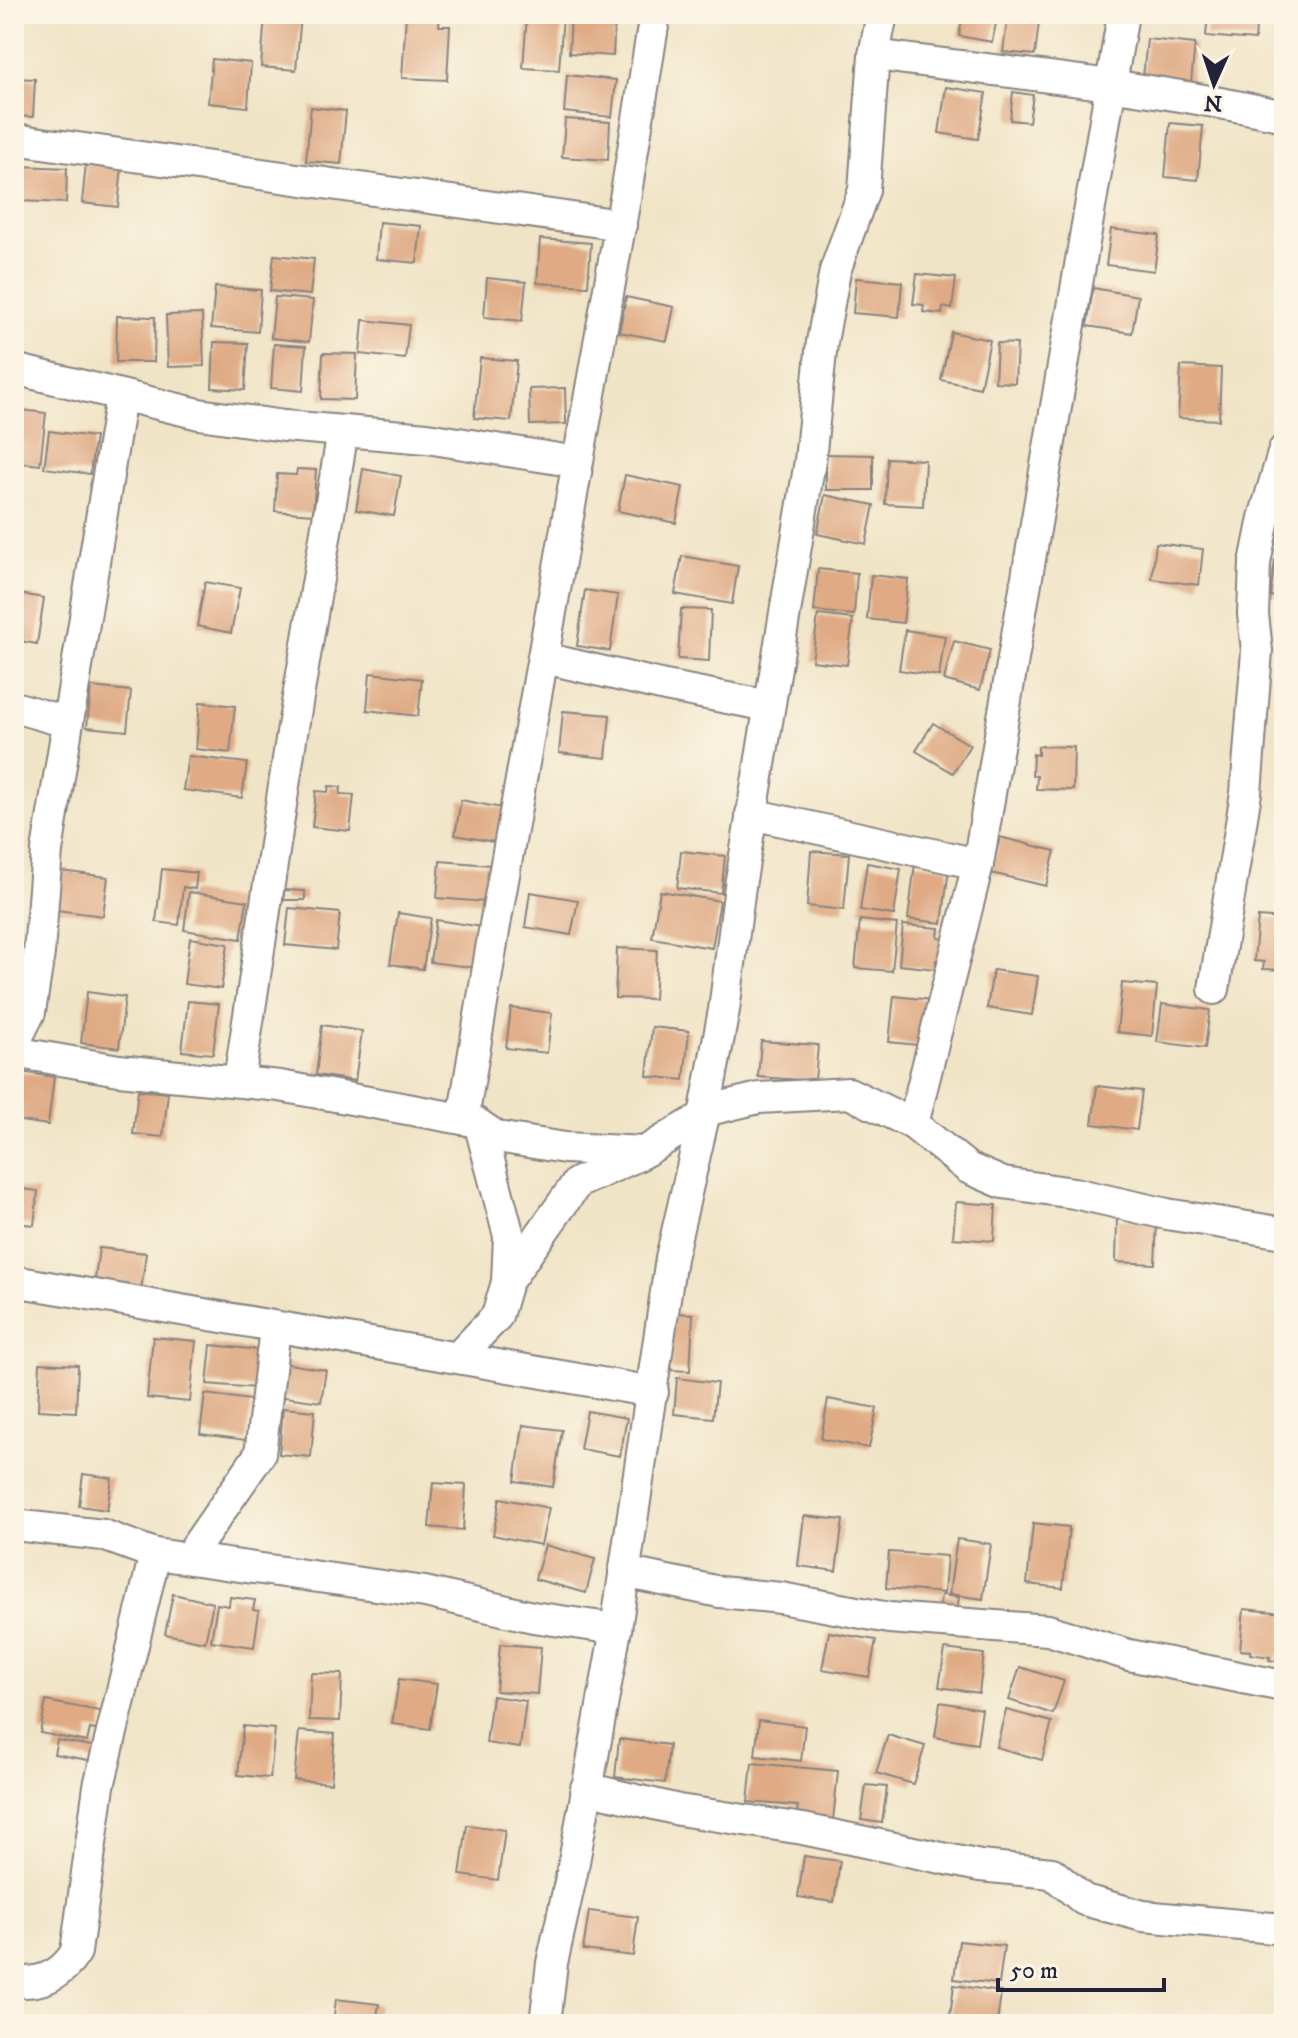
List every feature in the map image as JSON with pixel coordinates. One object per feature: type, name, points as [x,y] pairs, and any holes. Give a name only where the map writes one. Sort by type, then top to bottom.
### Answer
[{"type":"street","points":[[458,1357],[497,1316],[507,1282],[509,1236],[472,1122],[495,925],[621,225],[655,14]]},
{"type":"street","points":[[545,2024],[552,1963],[572,1873],[616,1629],[671,1258],[724,1010],[751,814],[810,461],[824,328],[835,271],[864,190],[874,55],[882,14]]},
{"type":"street","points":[[913,1124],[978,864],[1123,14]]},
{"type":"street","points":[[874,55],[1245,107],[1284,116]]},
{"type":"street","points":[[14,139],[621,225]]},
{"type":"street","points":[[14,369],[199,414],[284,426],[427,438],[577,462]]},
{"type":"street","points":[[14,1044],[30,1012],[39,953],[47,851],[66,722],[121,396]]},
{"type":"street","points":[[239,1081],[271,864],[343,431]]},
{"type":"street","points":[[1214,989],[1246,793],[1257,651],[1253,614],[1255,563],[1264,518],[1284,450]]},
{"type":"street","points":[[544,658],[769,706]]},
{"type":"street","points":[[14,707],[66,722]]},
{"type":"street","points":[[751,814],[978,864]]},
{"type":"street","points":[[14,1052],[119,1070],[280,1086],[472,1122],[497,1137],[552,1146],[644,1152]]},
{"type":"street","points":[[507,1282],[577,1183],[644,1152],[704,1113],[759,1098],[849,1093],[913,1124],[968,1168],[1003,1183],[1074,1193],[1167,1214],[1284,1233]]},
{"type":"street","points":[[14,1281],[653,1392]]},
{"type":"street","points":[[188,1558],[260,1454],[275,1328]]},
{"type":"street","points":[[14,1525],[103,1535],[155,1554],[425,1592],[533,1617],[616,1629]]},
{"type":"street","points":[[14,1981],[29,1984],[49,1977],[66,1968],[76,1952],[99,1786],[155,1554]]},
{"type":"street","points":[[624,1572],[720,1592],[781,1598],[889,1618],[1048,1630],[1129,1655],[1278,1685]]},
{"type":"street","points":[[586,1788],[679,1810],[803,1829],[980,1866],[1052,1873],[1084,1900],[1143,1916],[1284,1929]]},
{"type":"building","points":[[265,14],[301,15],[296,70],[261,67]]},
{"type":"building","points":[[406,14],[440,14],[439,26],[450,26],[447,80],[402,78]]},
{"type":"building","points":[[527,14],[563,14],[559,70],[523,68]]},
{"type":"building","points":[[571,14],[615,16],[613,56],[569,53]]},
{"type":"building","points":[[963,14],[998,14],[992,42],[959,36]]},
{"type":"building","points":[[1008,14],[1040,14],[1035,55],[1003,52]]},
{"type":"building","points":[[1208,14],[1257,14],[1255,40],[1206,36]]},
{"type":"building","points":[[1276,14],[1284,14],[1284,46],[1274,45]]},
{"type":"building","points":[[1147,39],[1195,44],[1191,82],[1143,77]]},
{"type":"building","points":[[212,59],[251,63],[248,107],[208,103]]},
{"type":"building","points":[[567,75],[616,80],[612,117],[564,112]]},
{"type":"building","points":[[14,78],[35,79],[33,117],[14,116]]},
{"type":"building","points":[[946,87],[986,93],[978,139],[939,133]]},
{"type":"building","points":[[1013,92],[1033,95],[1029,122],[1010,120]]},
{"type":"building","points":[[311,107],[346,111],[341,164],[306,161]]},
{"type":"building","points":[[565,119],[610,122],[608,160],[562,157]]},
{"type":"building","points":[[1170,123],[1203,126],[1198,180],[1165,177]]},
{"type":"building","points":[[86,163],[122,166],[118,207],[82,203]]},
{"type":"building","points":[[21,166],[67,168],[66,203],[20,201]]},
{"type":"building","points":[[379,222],[421,226],[417,263],[376,259]]},
{"type":"building","points":[[1111,229],[1159,235],[1154,271],[1106,265]]},
{"type":"building","points":[[540,239],[591,243],[588,286],[537,283]]},
{"type":"building","points":[[274,255],[314,259],[310,295],[270,291]]},
{"type":"building","points":[[917,274],[956,278],[952,309],[943,307],[942,314],[923,312],[924,305],[913,304]]},
{"type":"building","points":[[487,278],[526,282],[522,321],[484,317]]},
{"type":"building","points":[[856,278],[902,282],[899,317],[853,313]]},
{"type":"building","points":[[215,287],[261,290],[258,332],[211,328]]},
{"type":"building","points":[[1093,288],[1138,296],[1132,333],[1087,326]]},
{"type":"building","points":[[275,297],[313,300],[309,342],[271,338]]},
{"type":"building","points":[[626,297],[674,307],[667,341],[619,332]]},
{"type":"building","points":[[202,314],[204,366],[168,367],[166,315]]},
{"type":"building","points":[[117,316],[155,317],[154,362],[116,362]]},
{"type":"building","points":[[363,320],[409,325],[405,359],[360,354]]},
{"type":"building","points":[[951,332],[990,340],[980,388],[941,380]]},
{"type":"building","points":[[214,342],[248,343],[245,390],[212,388]]},
{"type":"building","points":[[997,343],[1017,344],[1015,383],[995,382]]},
{"type":"building","points":[[274,344],[306,346],[303,391],[271,388]]},
{"type":"building","points":[[323,353],[357,354],[355,400],[321,399]]},
{"type":"building","points":[[480,358],[517,361],[511,421],[474,418]]},
{"type":"building","points":[[1181,366],[1221,368],[1219,420],[1178,418]]},
{"type":"building","points":[[565,388],[566,424],[530,425],[529,389]]},
{"type":"building","points":[[14,409],[46,413],[40,465],[14,462]]},
{"type":"building","points":[[49,431],[95,437],[90,474],[44,468]]},
{"type":"building","points":[[826,454],[873,455],[873,490],[826,490]]},
{"type":"building","points":[[887,458],[925,460],[923,506],[885,504]]},
{"type":"building","points":[[297,469],[316,470],[313,514],[275,511],[277,474],[296,475]]},
{"type":"building","points":[[363,469],[401,476],[394,516],[356,510]]},
{"type":"building","points":[[625,475],[683,487],[676,523],[618,511]]},
{"type":"building","points":[[825,495],[874,505],[866,544],[817,534]]},
{"type":"building","points":[[1156,543],[1203,549],[1199,585],[1152,579]]},
{"type":"building","points":[[682,556],[738,566],[732,604],[675,594]]},
{"type":"building","points":[[1275,560],[1284,561],[1284,598],[1270,596]]},
{"type":"building","points":[[818,569],[857,573],[854,615],[814,611]]},
{"type":"building","points":[[871,575],[908,579],[903,623],[867,619]]},
{"type":"building","points":[[205,582],[240,588],[231,633],[197,626]]},
{"type":"building","points":[[585,590],[618,595],[610,651],[577,646]]},
{"type":"building","points":[[14,593],[44,598],[37,644],[14,640]]},
{"type":"building","points":[[681,609],[711,610],[709,661],[678,659]]},
{"type":"building","points":[[818,615],[853,619],[847,665],[812,661]]},
{"type":"building","points":[[905,630],[945,636],[939,676],[899,670]]},
{"type":"building","points":[[954,641],[990,650],[980,690],[944,680]]},
{"type":"building","points":[[370,673],[422,679],[418,716],[367,710]]},
{"type":"building","points":[[91,687],[131,691],[127,731],[87,727]]},
{"type":"building","points":[[200,702],[235,706],[230,753],[196,749]]},
{"type":"building","points":[[563,711],[610,715],[606,758],[559,753]]},
{"type":"building","points":[[933,723],[970,745],[953,773],[916,751]]},
{"type":"building","points":[[1038,746],[1074,747],[1073,790],[1036,789],[1037,776],[1032,776],[1033,754],[1038,755]]},
{"type":"building","points":[[188,756],[247,763],[242,798],[183,790]]},
{"type":"building","points":[[329,786],[341,787],[340,794],[354,795],[350,831],[312,827],[316,791],[328,792]]},
{"type":"building","points":[[461,800],[507,809],[500,843],[455,835]]},
{"type":"building","points":[[1000,837],[1055,851],[1046,886],[991,873]]},
{"type":"building","points":[[681,851],[725,856],[721,893],[677,888]]},
{"type":"building","points":[[811,851],[849,854],[844,910],[807,906]]},
{"type":"building","points":[[440,861],[490,865],[486,902],[437,898]]},
{"type":"building","points":[[867,863],[901,869],[894,915],[860,910]]},
{"type":"building","points":[[915,863],[949,868],[942,923],[908,919]]},
{"type":"building","points":[[162,869],[197,873],[195,889],[183,887],[179,925],[156,922]]},
{"type":"building","points":[[61,871],[108,877],[103,916],[56,910]]},
{"type":"building","points":[[284,890],[305,891],[305,900],[284,900]]},
{"type":"building","points":[[660,891],[720,901],[712,948],[652,938]]},
{"type":"building","points":[[189,892],[247,901],[241,939],[184,930]]},
{"type":"building","points":[[530,892],[578,900],[571,935],[525,927]]},
{"type":"building","points":[[289,908],[340,913],[336,950],[285,945]]},
{"type":"building","points":[[398,913],[431,918],[423,969],[390,964]]},
{"type":"building","points":[[1258,917],[1283,919],[1284,970],[1263,969],[1264,962],[1254,961]]},
{"type":"building","points":[[436,920],[483,927],[477,968],[430,962]]},
{"type":"building","points":[[860,920],[897,924],[892,971],[855,968]]},
{"type":"building","points":[[903,925],[939,928],[938,938],[945,939],[944,961],[936,960],[936,969],[899,965]]},
{"type":"building","points":[[190,938],[228,944],[221,989],[184,984]]},
{"type":"building","points":[[617,948],[657,950],[654,999],[615,998]]},
{"type":"building","points":[[993,970],[1038,976],[1032,1015],[987,1008]]},
{"type":"building","points":[[1122,983],[1157,986],[1152,1036],[1117,1032]]},
{"type":"building","points":[[87,992],[125,997],[119,1048],[81,1043]]},
{"type":"building","points":[[894,996],[932,1000],[927,1046],[889,1042]]},
{"type":"building","points":[[188,1001],[219,1004],[213,1054],[182,1051]]},
{"type":"building","points":[[1162,1004],[1210,1010],[1205,1048],[1157,1042]]},
{"type":"building","points":[[511,1008],[552,1013],[547,1053],[506,1048]]},
{"type":"building","points":[[322,1025],[362,1031],[355,1081],[316,1075]]},
{"type":"building","points":[[652,1027],[689,1031],[684,1080],[647,1076]]},
{"type":"building","points":[[761,1041],[818,1045],[815,1081],[758,1077]]},
{"type":"building","points":[[15,1071],[54,1077],[48,1125],[14,1120]]},
{"type":"building","points":[[1097,1086],[1142,1091],[1137,1130],[1092,1124]]},
{"type":"building","points":[[138,1090],[168,1093],[163,1137],[133,1134]]},
{"type":"building","points":[[14,1188],[38,1191],[34,1225],[14,1223]]},
{"type":"building","points":[[956,1202],[996,1205],[994,1241],[953,1238]]},
{"type":"building","points":[[1117,1219],[1157,1221],[1155,1264],[1116,1262]]},
{"type":"building","points":[[99,1248],[146,1253],[141,1292],[94,1287]]},
{"type":"building","points":[[674,1313],[693,1314],[690,1371],[671,1370]]},
{"type":"building","points":[[153,1337],[196,1341],[190,1402],[147,1398]]},
{"type":"building","points":[[211,1345],[260,1350],[256,1388],[207,1384]]},
{"type":"building","points":[[40,1363],[78,1365],[76,1412],[38,1410]]},
{"type":"building","points":[[282,1363],[326,1370],[321,1402],[277,1396]]},
{"type":"building","points":[[677,1378],[717,1383],[713,1418],[674,1414]]},
{"type":"building","points":[[205,1394],[251,1400],[246,1440],[200,1434]]},
{"type":"building","points":[[828,1399],[877,1408],[869,1448],[821,1439]]},
{"type":"building","points":[[283,1408],[315,1411],[311,1457],[279,1454]]},
{"type":"building","points":[[587,1411],[627,1418],[620,1456],[580,1449]]},
{"type":"building","points":[[523,1425],[562,1430],[553,1487],[515,1481]]},
{"type":"building","points":[[83,1474],[112,1478],[107,1510],[79,1506]]},
{"type":"building","points":[[433,1483],[466,1485],[463,1530],[429,1527]]},
{"type":"building","points":[[500,1498],[549,1508],[541,1545],[493,1535]]},
{"type":"building","points":[[804,1516],[843,1520],[836,1571],[798,1566]]},
{"type":"building","points":[[1033,1523],[1069,1527],[1063,1588],[1027,1584]]},
{"type":"building","points":[[957,1539],[991,1544],[983,1599],[949,1594]]},
{"type":"building","points":[[545,1545],[595,1559],[586,1593],[535,1579]]},
{"type":"building","points":[[889,1552],[947,1556],[944,1593],[886,1588]]},
{"type":"building","points":[[173,1594],[213,1603],[205,1642],[165,1634]]},
{"type":"building","points":[[941,1595],[959,1597],[957,1612],[939,1609]]},
{"type":"building","points":[[230,1597],[255,1600],[253,1610],[259,1611],[254,1647],[211,1641],[217,1604],[229,1606]]},
{"type":"building","points":[[1244,1609],[1284,1613],[1284,1656],[1277,1655],[1276,1661],[1240,1650]]},
{"type":"building","points":[[829,1632],[876,1640],[869,1677],[822,1669]]},
{"type":"building","points":[[500,1644],[541,1647],[537,1694],[496,1691]]},
{"type":"building","points":[[945,1649],[984,1654],[979,1693],[939,1687]]},
{"type":"building","points":[[1020,1667],[1064,1681],[1053,1714],[1009,1700]]},
{"type":"building","points":[[311,1673],[342,1674],[340,1721],[309,1720]]},
{"type":"building","points":[[399,1679],[437,1684],[430,1729],[392,1724]]},
{"type":"building","points":[[492,1696],[526,1701],[520,1748],[486,1743]]},
{"type":"building","points":[[46,1701],[105,1712],[101,1731],[90,1729],[87,1742],[40,1733]]},
{"type":"building","points":[[940,1702],[982,1709],[977,1744],[935,1737]]},
{"type":"building","points":[[1006,1710],[1052,1722],[1042,1760],[996,1747]]},
{"type":"building","points":[[759,1720],[805,1726],[801,1761],[755,1756]]},
{"type":"building","points":[[243,1726],[275,1729],[270,1778],[238,1775]]},
{"type":"building","points":[[299,1731],[335,1734],[331,1783],[294,1780]]},
{"type":"building","points":[[888,1735],[925,1746],[913,1784],[876,1773]]},
{"type":"building","points":[[619,1739],[669,1745],[665,1783],[615,1777]]},
{"type":"building","points":[[57,1740],[97,1747],[94,1761],[54,1754]]},
{"type":"building","points":[[752,1763],[838,1771],[833,1821],[796,1817],[798,1806],[748,1802]]},
{"type":"building","points":[[866,1785],[887,1787],[882,1823],[861,1820]]},
{"type":"building","points":[[467,1825],[505,1830],[498,1880],[460,1875]]},
{"type":"building","points":[[804,1856],[840,1861],[834,1902],[798,1897]]},
{"type":"building","points":[[589,1911],[638,1917],[633,1956],[583,1950]]},
{"type":"building","points":[[959,1941],[1004,1946],[999,1984],[954,1979]]},
{"type":"building","points":[[954,1985],[1001,1992],[997,2024],[949,2024]]},
{"type":"building","points":[[336,1999],[379,2004],[376,2024],[333,2024]]}]
